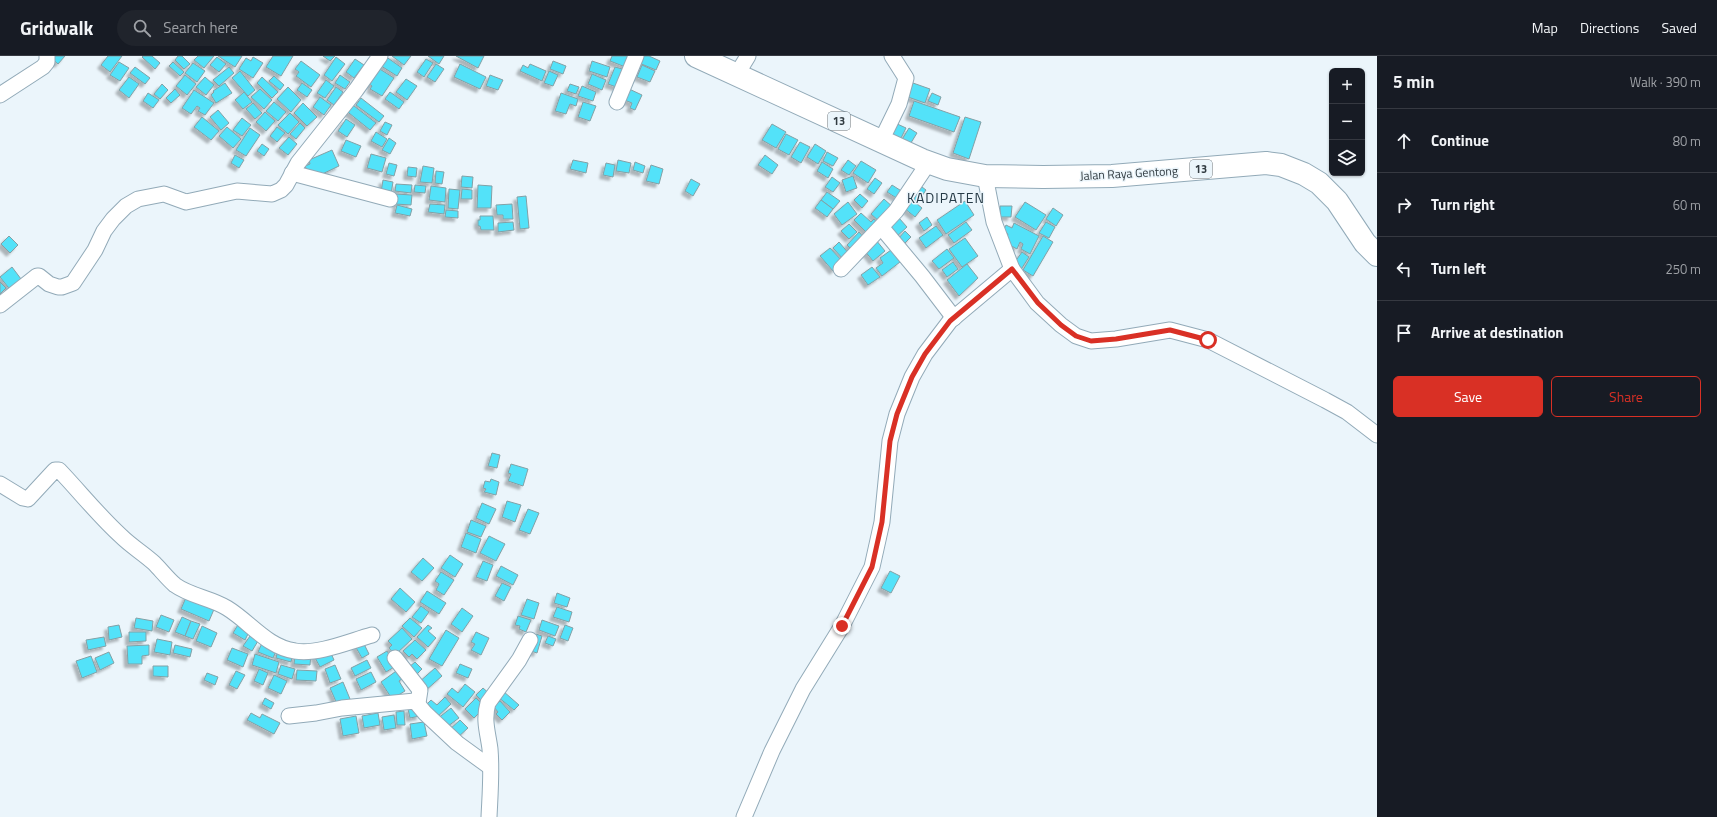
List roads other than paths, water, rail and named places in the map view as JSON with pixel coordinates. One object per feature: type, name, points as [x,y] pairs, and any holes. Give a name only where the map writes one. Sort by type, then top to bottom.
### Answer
[{"type":"highway","name":"13","points":[[696,56],[929,162],[947,169],[985,176]]},
{"type":"highway","name":"Jalan Raya Gentong","points":[[985,176],[1112,176],[1266,163],[1280,165],[1304,174],[1320,183],[1337,201],[1365,243],[1377,255]]},
{"type":"street","points":[[0,95],[43,67],[47,62],[47,56]]},
{"type":"street","points":[[0,305],[37,276],[49,284],[58,287],[62,287],[73,282],[95,250],[104,231],[113,219],[126,206],[138,199],[164,194],[186,202],[236,191],[272,194],[281,190],[286,186],[298,163],[356,90],[380,56]]},
{"type":"street","points":[[617,102],[636,56]]},
{"type":"street","points":[[737,74],[748,56]]},
{"type":"street","points":[[881,141],[899,104],[906,78],[892,56]]},
{"type":"street","points":[[841,269],[882,228],[906,198],[929,162]]},
{"type":"street","points":[[292,173],[390,199]]},
{"type":"street","points":[[985,176],[994,222],[1012,269],[1038,303],[1061,325],[1076,336],[1091,341],[1116,339],[1170,330],[1208,340],[1347,412],[1377,435]]},
{"type":"street","points":[[882,228],[922,276],[954,318]]},
{"type":"street","points":[[744,817],[772,751],[804,689],[842,626],[872,567],[882,522],[890,441],[897,414],[912,377],[925,354],[954,318],[1012,269]]},
{"type":"street","points":[[0,484],[23,498],[28,499],[55,470],[59,470],[122,538],[155,564],[175,585],[226,607],[270,642],[282,647],[296,651],[313,650],[332,647],[372,635]]},
{"type":"street","points":[[489,817],[490,749],[485,719],[486,711],[488,703],[519,660],[530,640]]},
{"type":"street","points":[[395,658],[420,690],[418,703]]},
{"type":"street","points":[[290,716],[316,714],[342,708],[411,700],[418,703],[425,713],[456,743],[490,767]]},
{"type":"district","name":"KADIPATEN","points":[[946,197]]}]
